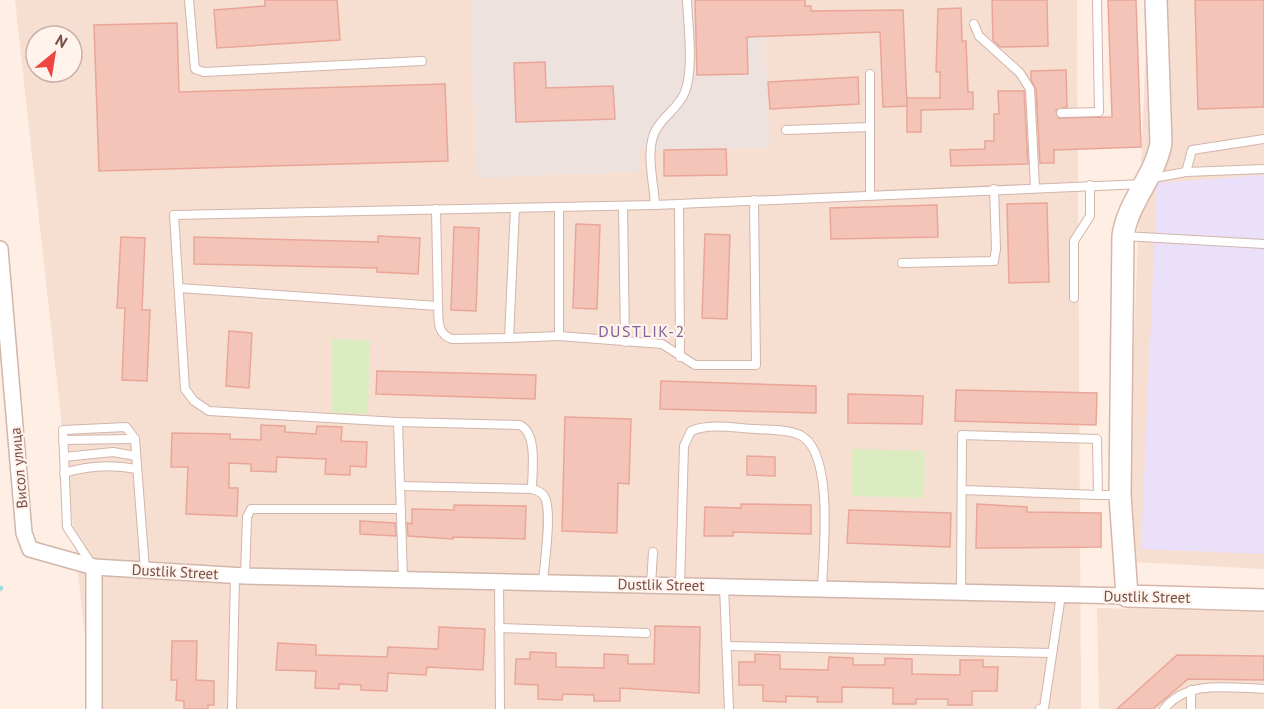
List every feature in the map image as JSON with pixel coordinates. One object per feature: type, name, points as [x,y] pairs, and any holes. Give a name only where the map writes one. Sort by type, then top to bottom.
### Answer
[{"type":"street","points":[[1126,596],[1120,495],[1123,236],[1127,216],[1156,162],[1161,143],[1156,0]]},
{"type":"street","name":"Висол улица","points":[[0,249],[24,533],[30,549],[59,559]]},
{"type":"street","name":"Dustlik Street","points":[[59,559],[94,567],[240,576],[1264,600]]},
{"type":"street","points":[[94,567],[94,709]]},
{"type":"lane","points":[[189,0],[195,69],[204,72],[422,60]]},
{"type":"lane","points":[[655,205],[651,150],[653,135],[658,126],[675,109],[685,91],[688,72],[687,0]]},
{"type":"lane","points":[[1061,113],[1099,112],[1097,0]]},
{"type":"lane","points":[[974,24],[979,36],[1020,73],[1030,89],[1035,187]]},
{"type":"lane","points":[[870,74],[870,195]]},
{"type":"lane","points":[[786,130],[870,126]]},
{"type":"lane","points":[[1186,172],[1192,150],[1264,139]]},
{"type":"lane","points":[[532,489],[529,433],[520,425],[248,415],[209,411],[194,401],[185,389],[174,215],[679,204],[1144,184],[1155,177],[1186,172],[1264,169]]},
{"type":"lane","points":[[1074,298],[1074,241],[1090,216],[1090,185]]},
{"type":"lane","points":[[902,262],[994,261],[996,249],[994,189]]},
{"type":"lane","points":[[436,209],[438,306],[440,331],[444,336],[452,339],[559,336],[662,344],[695,365],[756,365],[754,200]]},
{"type":"lane","points":[[679,204],[680,357]]},
{"type":"lane","points":[[623,206],[625,342]]},
{"type":"lane","points":[[559,207],[559,336]]},
{"type":"lane","points":[[509,338],[515,208]]},
{"type":"lane","points":[[1123,236],[1264,244]]},
{"type":"lane","points":[[179,288],[438,306]]},
{"type":"lane","points":[[398,422],[403,579]]},
{"type":"lane","points":[[94,567],[67,527],[63,430],[126,427],[135,439],[145,570]]},
{"type":"lane","points":[[680,585],[684,446],[691,431],[717,427],[786,431],[800,435],[809,441],[816,455],[825,491],[822,589]]},
{"type":"lane","points":[[961,592],[962,435],[1097,440],[1098,495]]},
{"type":"lane","points":[[63,440],[135,439]]},
{"type":"lane","points":[[64,457],[113,452],[136,456]]},
{"type":"lane","points":[[64,472],[87,465],[117,465],[136,469]]},
{"type":"lane","points":[[400,486],[532,489],[540,493],[546,502],[543,582]]},
{"type":"lane","points":[[962,490],[1120,495]]},
{"type":"lane","points":[[232,709],[240,576],[247,517],[251,509],[401,509]]},
{"type":"lane","points":[[651,585],[653,552]]},
{"type":"lane","points":[[499,581],[500,709]]},
{"type":"lane","points":[[724,586],[729,709]]},
{"type":"lane","points":[[1043,709],[1061,595]]},
{"type":"lane","points":[[499,628],[646,633]]},
{"type":"lane","points":[[727,646],[1052,653]]},
{"type":"lane","points":[[1164,709],[1179,695],[1191,690],[1264,689]]},
{"type":"lane","points":[[1191,690],[1191,709]]},
{"type":"shaded area","name":"DUSTLIK-2","points":[[15,0],[1077,0],[1081,709],[93,709],[24,84],[84,84],[84,24],[24,24],[24,82]]},
{"type":"shaded area","points":[[470,0],[763,0],[770,148],[727,149],[727,175],[664,176],[664,150],[639,149],[639,172],[477,178]]},
{"type":"shaded area","points":[[1148,0],[1264,0],[1264,569],[1134,562],[1128,481]]},
{"type":"shaded area","points":[[1264,175],[1264,554],[1141,549],[1157,183]]},
{"type":"shaded area","points":[[1097,608],[1264,612],[1264,709],[1099,709]]},
{"type":"green space","points":[[332,339],[370,340],[368,414],[331,413]]},
{"type":"green space","points":[[852,449],[925,451],[924,498],[851,496]]},
{"type":"building","points":[[265,0],[337,0],[340,40],[217,48],[214,10],[265,6]]},
{"type":"building","points":[[695,0],[805,0],[805,6],[811,6],[811,11],[903,10],[907,106],[883,107],[880,32],[747,37],[748,74],[697,75]]},
{"type":"building","points":[[992,0],[1047,0],[1048,46],[1000,47],[993,40]]},
{"type":"building","points":[[1108,0],[1136,0],[1141,147],[1054,150],[1054,163],[1040,163],[1036,89],[1031,80],[1031,71],[1066,70],[1067,107],[1056,110],[1058,118],[1112,117]]},
{"type":"building","points":[[1195,0],[1264,0],[1264,107],[1198,109]]},
{"type":"building","points":[[961,8],[962,41],[966,41],[968,92],[973,92],[973,109],[921,110],[921,132],[907,132],[907,98],[940,98],[940,72],[936,72],[938,9]]},
{"type":"building","points":[[177,23],[179,92],[445,84],[448,161],[99,171],[94,25]]},
{"type":"building","points":[[545,62],[546,88],[613,86],[615,119],[516,122],[514,63]]},
{"type":"building","points":[[858,77],[859,104],[770,109],[768,82]]},
{"type":"building","points":[[998,91],[1024,91],[1028,164],[951,166],[950,150],[985,149],[985,141],[994,141],[994,114],[999,114]]},
{"type":"building","points":[[726,149],[727,175],[664,176],[664,150]]},
{"type":"building","points":[[1047,203],[1049,282],[1009,283],[1007,204]]},
{"type":"building","points":[[937,205],[938,237],[831,239],[830,208]]},
{"type":"building","points":[[576,224],[600,225],[597,309],[573,308]]},
{"type":"building","points":[[454,227],[479,228],[476,311],[451,310]]},
{"type":"building","points":[[705,234],[730,235],[727,319],[702,318]]},
{"type":"building","points":[[378,236],[420,238],[418,274],[377,272],[377,268],[194,264],[194,237],[378,242]]},
{"type":"building","points":[[121,237],[145,238],[142,310],[150,310],[147,381],[122,380],[125,308],[117,308]]},
{"type":"building","points":[[229,331],[252,333],[249,388],[226,386]]},
{"type":"building","points":[[377,371],[536,375],[535,399],[376,394]]},
{"type":"building","points":[[661,381],[816,386],[816,413],[660,409]]},
{"type":"building","points":[[956,390],[1097,393],[1096,425],[955,421]]},
{"type":"building","points":[[848,394],[923,396],[922,424],[848,423]]},
{"type":"building","points":[[565,417],[631,419],[629,484],[618,483],[617,533],[562,531]]},
{"type":"building","points":[[261,425],[285,426],[285,432],[316,434],[317,426],[342,427],[341,441],[367,442],[366,467],[350,466],[350,475],[325,474],[326,459],[277,457],[276,472],[251,471],[251,464],[229,463],[229,488],[238,488],[237,516],[186,514],[188,467],[171,467],[172,433],[230,434],[230,439],[261,440]]},
{"type":"building","points":[[747,456],[775,457],[775,476],[747,475]]},
{"type":"building","points":[[741,504],[811,505],[811,534],[733,532],[733,536],[704,536],[705,507],[741,508]]},
{"type":"building","points":[[977,504],[1027,507],[1027,512],[1101,513],[1101,547],[976,548]]},
{"type":"building","points":[[454,505],[526,506],[525,539],[453,537],[453,539],[408,536],[407,523],[412,524],[412,509],[454,510]]},
{"type":"building","points":[[849,510],[951,513],[950,547],[847,543]]},
{"type":"building","points":[[360,521],[395,523],[396,536],[360,534]]},
{"type":"building","points":[[655,626],[700,627],[699,693],[620,688],[620,701],[594,701],[594,695],[563,694],[562,700],[538,699],[538,685],[515,684],[516,659],[530,659],[530,652],[556,653],[556,667],[604,668],[604,654],[628,655],[628,664],[654,664]]},
{"type":"building","points":[[439,627],[485,629],[483,670],[427,667],[426,675],[388,673],[387,691],[361,690],[361,685],[339,684],[339,689],[315,688],[316,671],[276,670],[278,643],[316,645],[316,655],[387,657],[388,647],[438,649]]},
{"type":"building","points":[[172,641],[197,641],[196,680],[214,681],[214,705],[208,705],[208,709],[184,709],[184,701],[176,700],[177,680],[171,680]]},
{"type":"building","points":[[755,654],[780,655],[780,669],[828,670],[829,657],[853,658],[853,665],[885,665],[885,658],[912,659],[912,674],[960,675],[960,660],[983,660],[983,667],[998,667],[997,691],[972,691],[972,705],[948,705],[948,699],[916,699],[916,704],[893,704],[893,688],[842,687],[842,702],[817,702],[818,697],[786,696],[786,702],[763,701],[763,685],[739,685],[739,662],[755,662]]},
{"type":"building","points":[[1177,655],[1264,656],[1264,680],[1188,679],[1153,709],[1117,709]]},
{"type":"district","name":"DUSTLIK-2","points":[[642,331]]}]
